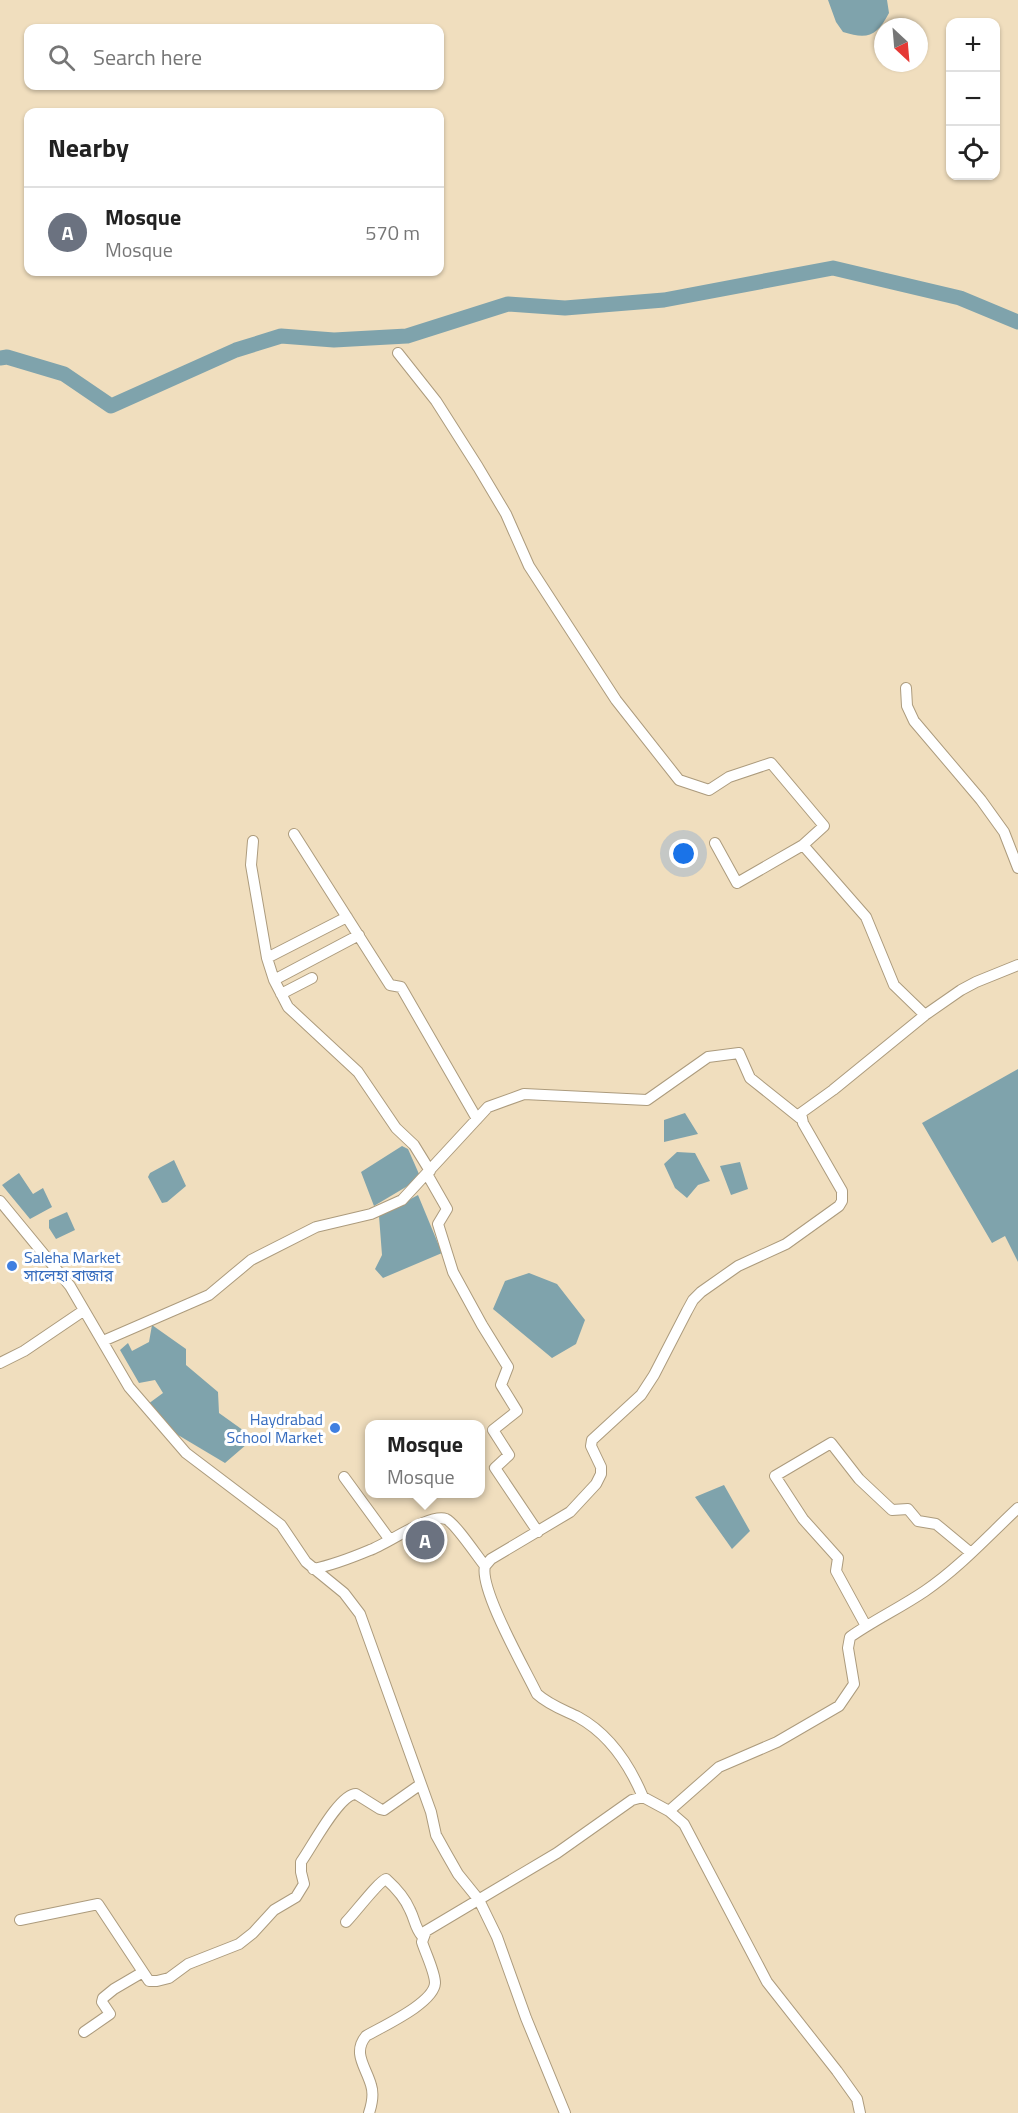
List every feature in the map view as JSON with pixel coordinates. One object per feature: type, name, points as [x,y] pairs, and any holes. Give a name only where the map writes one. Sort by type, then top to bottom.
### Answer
[{"type":"street","points":[[398,353],[436,402],[478,466],[506,514],[529,566],[616,700],[679,780],[709,790],[729,777],[771,763],[824,826],[803,845],[737,882],[715,843]]},
{"type":"street","points":[[906,688],[907,706],[914,721],[987,808],[1004,832],[1018,868]]},
{"type":"street","points":[[294,834],[390,985],[401,987],[477,1119]]},
{"type":"street","points":[[253,841],[250,865],[267,958],[281,994],[288,1007],[358,1072],[396,1128],[414,1145],[447,1209],[438,1224],[453,1272],[508,1368],[501,1385],[517,1412],[493,1430],[509,1455],[495,1468],[538,1532]]},
{"type":"street","points":[[803,845],[866,917],[894,985],[925,1015]]},
{"type":"street","points":[[267,958],[347,917]]},
{"type":"street","points":[[274,980],[358,935]]},
{"type":"street","points":[[800,1118],[804,1110],[833,1090],[925,1015],[976,982],[1018,965]]},
{"type":"street","points":[[281,994],[312,978]]},
{"type":"street","points":[[103,1341],[209,1295],[251,1260],[316,1227],[371,1214],[402,1200],[488,1107],[524,1094],[647,1100],[708,1057],[739,1053],[750,1078],[800,1118],[842,1191],[842,1201],[827,1217],[786,1245],[726,1273],[693,1300],[654,1375],[640,1395],[592,1440],[591,1446],[602,1474],[596,1484],[570,1512],[491,1559],[484,1566]]},
{"type":"street","points":[[0,1201],[70,1286],[129,1387],[186,1453],[281,1525],[313,1569],[344,1593],[360,1614],[431,1812],[436,1835],[458,1874],[479,1900],[497,1937],[526,2019],[565,2113]]},
{"type":"street","points":[[0,1363],[24,1351],[83,1311]]},
{"type":"street","points":[[866,1626],[836,1571],[838,1558],[803,1519],[775,1476],[831,1443],[859,1479],[892,1510],[908,1509],[918,1521],[936,1524],[971,1553]]},
{"type":"street","points":[[344,1477],[390,1540]]},
{"type":"street","points":[[669,1811],[719,1767],[777,1742],[839,1706],[854,1684],[848,1647],[850,1637],[927,1589],[971,1553],[1018,1508]]},
{"type":"street","points":[[313,1569],[373,1549],[438,1518],[450,1521],[484,1566],[484,1578],[504,1630],[518,1653],[537,1694],[544,1701],[580,1718],[610,1744],[626,1763],[643,1797],[669,1811],[684,1824],[767,1982],[837,2071],[857,2100],[860,2113]]},
{"type":"street","points":[[20,1920],[98,1904],[149,1981],[169,1978],[188,1964],[239,1944],[253,1933],[274,1910],[296,1898],[304,1884],[302,1862],[336,1808],[348,1795],[356,1794],[384,1810],[421,1784]]},
{"type":"street","points":[[422,1936],[426,1931],[557,1853],[632,1800],[643,1797]]},
{"type":"street","points":[[346,1922],[380,1881],[386,1879],[405,1899],[411,1911],[415,1927],[422,1936],[435,1981],[432,1994],[415,2007],[366,2036],[360,2043],[359,2052],[372,2087],[372,2104],[369,2113]]},
{"type":"street","points":[[84,2032],[110,2014],[102,1998],[142,1972]]},
{"type":"water","points":[[828,0],[887,0],[889,13],[886,18],[874,18],[874,32],[871,34],[859,36],[843,32],[836,22]]},
{"type":"water","points":[[1018,1069],[1018,1262],[1005,1236],[992,1243],[922,1123]]},
{"type":"water","points":[[685,1113],[698,1134],[664,1142],[664,1120]]},
{"type":"water","points":[[402,1146],[408,1149],[419,1174],[416,1181],[374,1206],[361,1172]]},
{"type":"water","points":[[677,1152],[695,1153],[710,1181],[698,1185],[687,1198],[675,1188],[664,1164]]},
{"type":"water","points":[[174,1160],[186,1186],[167,1202],[162,1203],[148,1177],[150,1173]]},
{"type":"water","points":[[740,1162],[748,1189],[731,1195],[720,1166]]},
{"type":"water","points":[[19,1173],[33,1194],[43,1188],[52,1207],[30,1219],[2,1185]]},
{"type":"water","points":[[418,1195],[442,1253],[383,1278],[375,1269],[382,1255],[379,1216]]},
{"type":"water","points":[[67,1212],[75,1230],[56,1239],[49,1228],[49,1220]]},
{"type":"water","points":[[529,1273],[557,1284],[585,1320],[576,1344],[552,1358],[493,1309],[505,1281]]},
{"type":"water","points":[[152,1325],[186,1349],[186,1365],[218,1392],[219,1413],[254,1438],[225,1463],[178,1435],[148,1404],[163,1393],[155,1380],[139,1383],[120,1350],[128,1343],[132,1351],[149,1342]]},
{"type":"water","points":[[724,1485],[750,1531],[732,1549],[695,1497]]},
{"type":"waterway","points":[[0,358],[7,357],[64,374],[111,406],[236,350],[281,336],[334,340],[407,336],[508,304],[565,308],[664,300],[833,268],[960,298],[1018,322]]},
{"type":"place","name":"Saleha Market সালেহা বাজার","points":[[12,1266]]},
{"type":"place","name":"Haydrabad School Market","points":[[335,1428]]},
{"type":"place","name":"Mosque","points":[[425,1540]]}]
